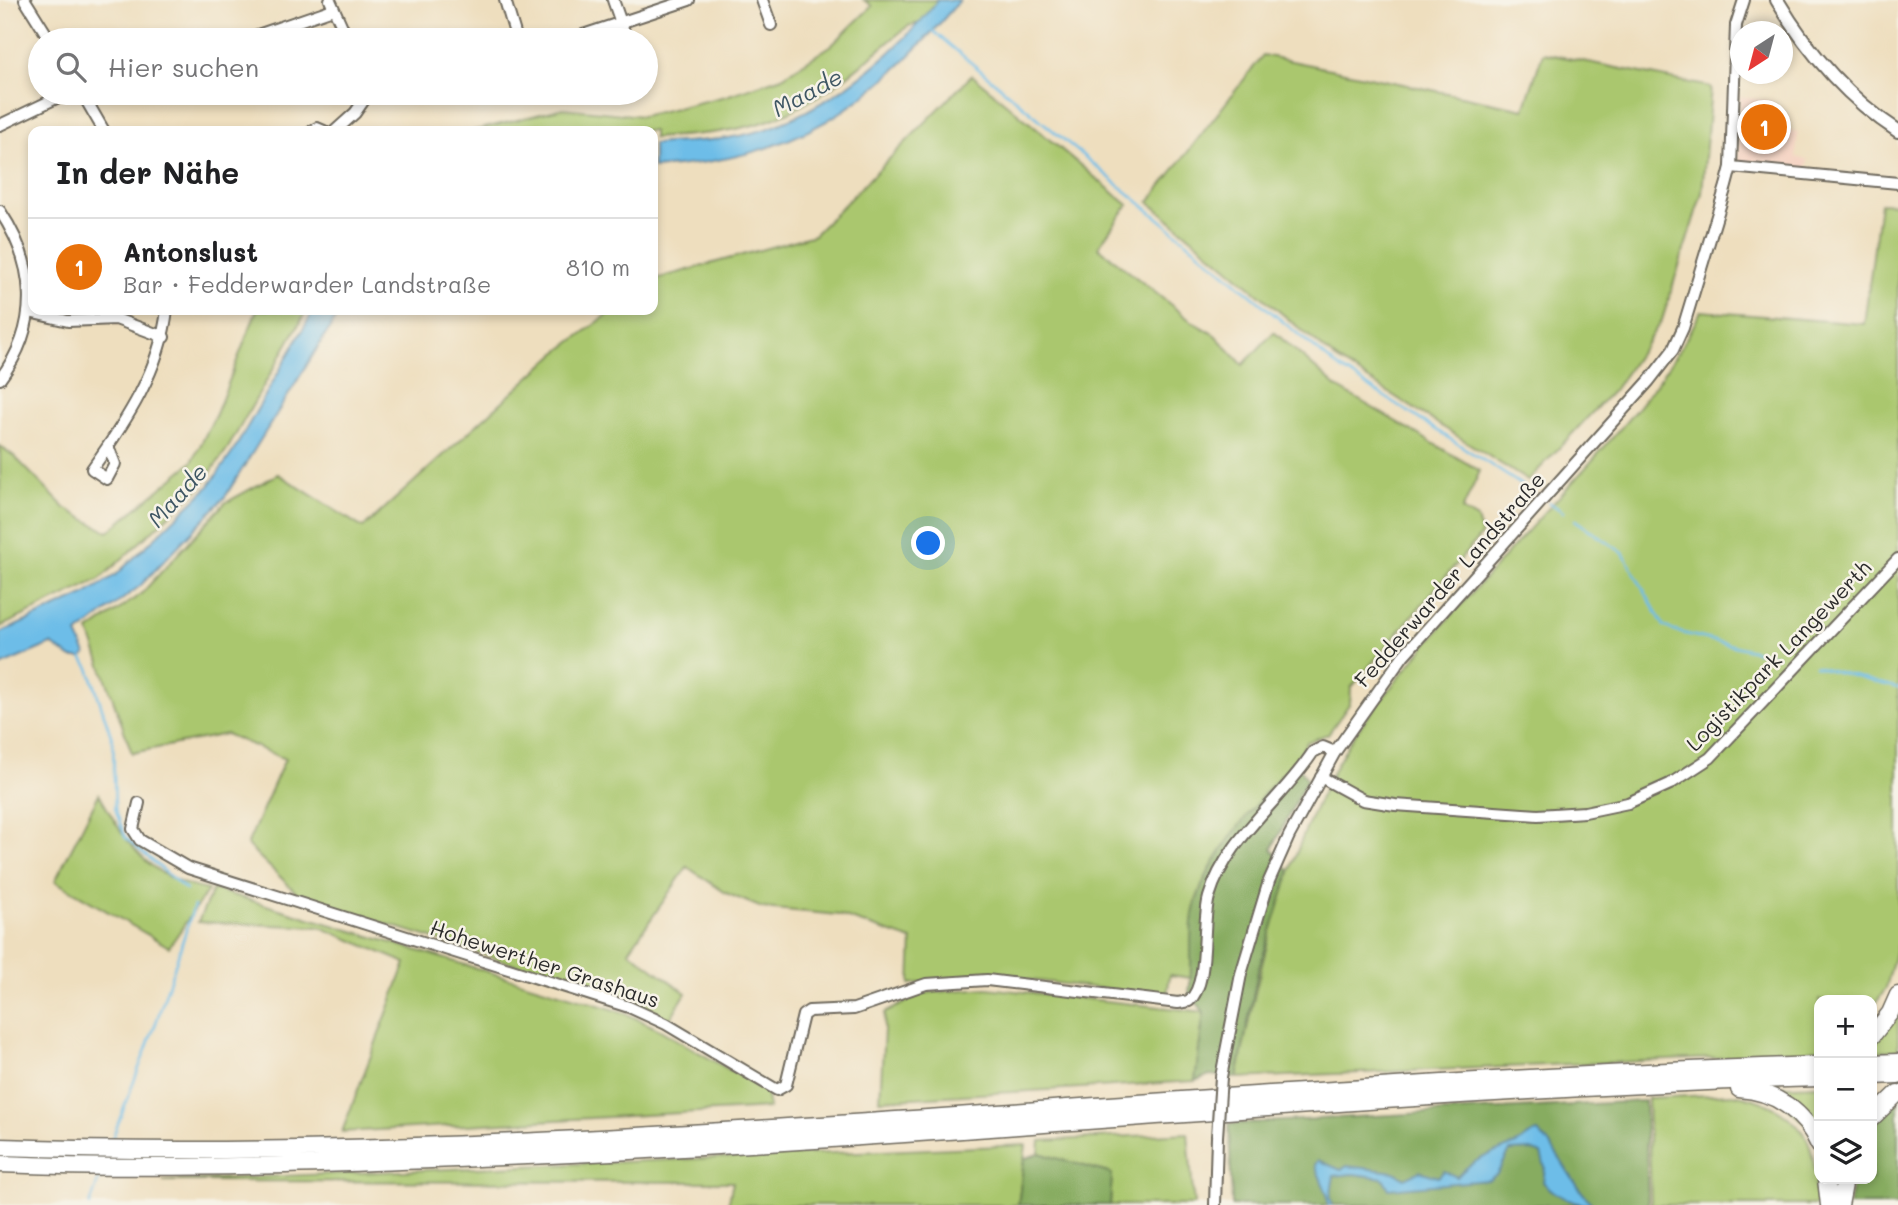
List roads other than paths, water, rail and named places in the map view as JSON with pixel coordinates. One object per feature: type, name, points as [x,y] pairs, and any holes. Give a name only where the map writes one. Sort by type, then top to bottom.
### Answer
[{"type":"highway","points":[[1877,1030],[1890,1013],[1898,995]]},
{"type":"highway","points":[[1758,1067],[1768,1060],[1814,1057]]},
{"type":"highway","points":[[1877,1063],[1898,1062]]},
{"type":"highway","points":[[0,1164],[78,1167],[136,1159],[273,1150],[639,1137],[1343,1089],[1814,1065]]},
{"type":"highway","points":[[1877,1076],[1898,1075]]},
{"type":"highway","points":[[0,1147],[83,1150],[136,1159],[265,1166],[654,1151],[1478,1095],[1814,1078]]},
{"type":"highway","points":[[1695,1084],[1712,1090],[1751,1090],[1778,1099],[1806,1123],[1814,1137]]},
{"type":"highway","points":[[1877,1113],[1898,1093]]},
{"type":"highway","points":[[1827,1184],[1829,1205]]},
{"type":"highway","points":[[1840,1205],[1844,1184]]},
{"type":"main road","points":[[1777,0],[1804,42],[1834,78],[1898,131]]},
{"type":"street","points":[[25,0],[42,28]]},
{"type":"street","points":[[505,0],[513,28]]},
{"type":"street","points":[[613,0],[623,28]]},
{"type":"street","points":[[608,28],[689,0]]},
{"type":"street","points":[[762,0],[771,25]]},
{"type":"street","name":"Fedderwarder Landstraße","points":[[1215,1205],[1221,1077],[1241,974],[1266,892],[1289,836],[1335,752],[1403,656],[1667,360],[1691,308],[1731,167],[1736,25],[1744,0]]},
{"type":"street","points":[[273,28],[332,4],[343,28]]},
{"type":"street","points":[[0,125],[42,105]]},
{"type":"street","points":[[89,105],[101,126]]},
{"type":"street","points":[[341,126],[361,105]]},
{"type":"street","points":[[1731,167],[1898,183]]},
{"type":"street","points":[[0,211],[24,257],[28,277]]},
{"type":"street","points":[[0,379],[23,339],[28,315]]},
{"type":"street","points":[[42,315],[68,321],[116,319],[164,337]]},
{"type":"street","points":[[108,446],[147,383],[164,337],[166,315]]},
{"type":"street","name":"Logistikpark Langewerth","points":[[1321,777],[1363,800],[1395,805],[1538,815],[1585,813],[1628,803],[1670,784],[1710,758],[1898,559]]},
{"type":"street","name":"Hohewerther Grashaus","points":[[139,803],[133,829],[140,840],[188,868],[629,1007],[666,1024],[778,1090],[786,1085],[803,1015],[808,1011],[854,1009],[926,984],[987,980],[1178,1003],[1189,1002],[1200,986],[1205,918],[1209,896],[1221,869],[1248,831],[1313,752],[1323,747],[1335,752]]},
{"type":"water","points":[[938,0],[960,0],[894,71],[861,98],[826,121],[789,139],[749,153],[704,163],[658,168],[658,144],[720,139],[753,133],[806,111],[868,70],[923,19]]},
{"type":"water","points":[[311,315],[338,315],[225,497],[140,586],[77,634],[86,654],[82,658],[72,658],[51,644],[0,666],[0,633],[84,595],[117,574],[208,487],[233,452]]},
{"type":"water","points":[[1538,1132],[1593,1205],[1572,1201],[1548,1187],[1543,1182],[1545,1167],[1541,1154],[1531,1150],[1510,1151],[1497,1174],[1488,1180],[1389,1189],[1383,1178],[1353,1174],[1334,1176],[1330,1198],[1333,1205],[1328,1205],[1327,1194],[1315,1165],[1318,1160],[1341,1170],[1347,1166],[1394,1172],[1405,1178],[1420,1171],[1438,1177],[1444,1171],[1457,1177],[1476,1161]]},
{"type":"waterway","points":[[933,31],[1334,364],[1531,491]]},
{"type":"waterway","points":[[1549,502],[1563,512]]},
{"type":"waterway","points":[[1575,520],[1623,553],[1664,626],[1674,631],[1776,656]]},
{"type":"waterway","points":[[81,656],[89,668],[113,742],[115,808],[125,837],[186,890]]},
{"type":"waterway","points":[[1815,666],[1898,688]]},
{"type":"waterway","points":[[111,1142],[156,1023],[194,906]]},
{"type":"waterway","points":[[90,1205],[101,1172]]},
{"type":"place","name":"Antonslust","points":[[1764,127]]},
{"type":"water label","name":"Maade","points":[[807,92]]},
{"type":"water label","name":"Maade","points":[[177,495]]}]
